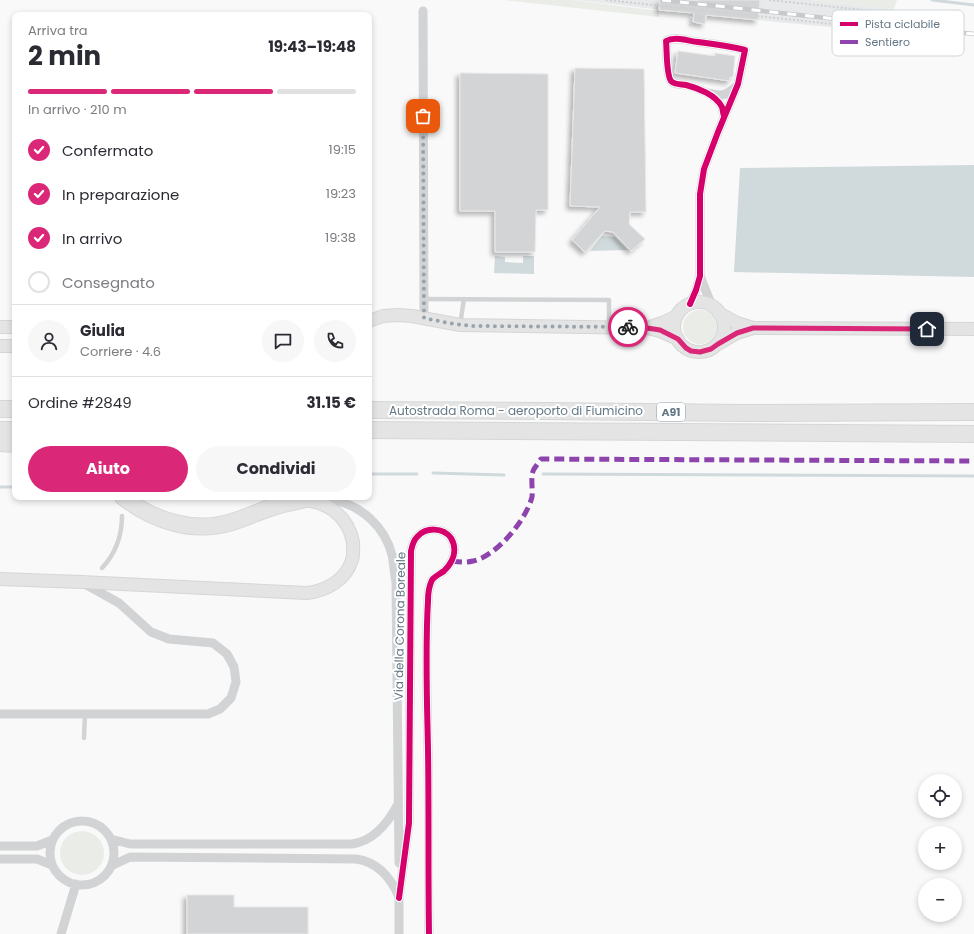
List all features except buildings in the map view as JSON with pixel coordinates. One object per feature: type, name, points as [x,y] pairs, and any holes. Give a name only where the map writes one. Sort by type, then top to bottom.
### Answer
[{"type":"highway","points":[[0,409],[12,409]]},
{"type":"highway","name":"Autostrada Roma - aeroporto di Fiumicino","points":[[372,410],[748,413],[974,412]]},
{"type":"highway","points":[[0,430],[12,430]]},
{"type":"highway","name":"Autostrada Roma - aeroporto di Fiumicino","points":[[372,430],[974,434]]},
{"type":"highway","points":[[0,443],[12,444]]},
{"type":"highway","points":[[127,500],[134,506],[154,516],[176,523],[200,526],[231,523],[272,507],[302,500]]},
{"type":"street","points":[[423,11],[424,318]]},
{"type":"street","points":[[690,304],[700,276],[700,194],[704,169],[738,84],[745,50],[730,46],[682,40],[666,40],[669,76],[675,83],[717,95],[729,93],[738,84]]},
{"type":"street","points":[[706,92],[723,108],[724,116]]},
{"type":"street","points":[[700,276],[716,310],[722,318],[724,328],[718,344]]},
{"type":"street","points":[[647,328],[677,316],[690,304],[702,303],[736,323],[753,328],[974,329]]},
{"type":"street","points":[[372,320],[383,316],[405,315],[460,325],[647,328],[660,330],[678,339]]},
{"type":"street","points":[[677,316],[675,326],[676,335],[686,348],[694,351],[708,351],[737,333],[753,328]]},
{"type":"street","points":[[0,327],[12,327]]},
{"type":"street","points":[[0,346],[12,346]]},
{"type":"street","points":[[0,579],[307,593],[322,590],[330,587],[341,578],[349,566],[353,553],[352,538],[346,524],[337,513],[324,504],[310,500],[302,500]]},
{"type":"street","name":"Via della Corona Boreale","points":[[334,500],[363,512],[384,535],[392,555],[396,582],[399,934]]},
{"type":"street","name":"Via della Corona Boreale","points":[[399,898],[409,823],[411,551],[413,542],[420,534],[434,529],[447,534],[453,542],[455,552],[454,557],[448,566],[432,581],[428,599],[426,640],[429,934]]},
{"type":"street","points":[[0,714],[208,714],[220,709],[231,698],[236,682],[234,667],[226,654],[213,643],[169,639],[151,632],[119,603],[81,582]]},
{"type":"street","points":[[111,839],[130,844],[352,844],[359,843],[374,835],[389,819],[399,802]]},
{"type":"street","points":[[76,821],[86,821],[96,824],[105,830],[111,839],[114,847],[114,857],[111,866],[107,873],[93,883],[76,884],[68,882],[56,872],[52,865],[50,849],[52,840],[66,825],[76,821]]},
{"type":"street","points":[[0,846],[37,846],[52,840]]},
{"type":"street","points":[[111,866],[130,857],[361,860],[371,863],[382,871],[394,887],[399,898]]},
{"type":"street","points":[[0,859],[36,859],[52,865]]},
{"type":"street","points":[[61,934],[76,884]]},
{"type":"lane","points":[[424,299],[609,300],[609,327]]},
{"type":"lane","points":[[460,325],[464,299]]},
{"type":"lane","points":[[102,568],[112,556],[119,542],[122,516]]},
{"type":"lane","points":[[84,738],[85,714]]},
{"type":"path","points":[[606,0],[832,24]]},
{"type":"path","points":[[769,0],[864,10]]},
{"type":"path","points":[[691,24],[692,9]]},
{"type":"path","points":[[692,15],[702,16]]},
{"type":"path","points":[[691,18],[702,19],[702,16]]},
{"type":"path","points":[[696,17],[696,19],[702,19],[702,16]]},
{"type":"shaded area","points":[[504,0],[573,0],[659,11],[659,17]]},
{"type":"shaded area","points":[[576,0],[811,0],[894,9],[832,10],[832,27]]},
{"type":"shaded area","points":[[811,0],[897,0],[894,9]]},
{"type":"shaded area","points":[[974,165],[974,277],[734,272],[740,168]]},
{"type":"shaded area","points":[[602,236],[615,237],[627,250],[590,251]]},
{"type":"shaded area","points":[[495,256],[505,257],[505,262],[523,263],[523,256],[534,256],[534,274],[494,273]]},
{"type":"shaded area","points":[[700,310],[712,315],[717,327],[712,339],[700,344],[688,339],[683,327],[688,315]]},
{"type":"shaded area","points":[[82,831],[94,835],[100,841],[104,853],[100,865],[94,871],[82,875],[70,871],[64,865],[60,853],[64,841],[70,835]]},
{"type":"waterway","points":[[932,0],[974,5]]},
{"type":"waterway","points":[[433,473],[504,475]]},
{"type":"waterway","points":[[372,474],[417,474]]},
{"type":"waterway","points":[[543,474],[974,476]]},
{"type":"waterway","points":[[0,487],[12,487]]},
{"type":"railway","points":[[662,0],[832,19]]},
{"type":"railway","points":[[964,33],[974,34]]},
{"type":"marked path","points":[[452,561],[468,562],[482,558],[501,545],[509,536],[524,516],[529,506],[532,497],[533,472],[541,459],[974,461]]},
{"type":"cycle path","points":[[690,304],[700,276],[700,194],[704,169],[738,84],[745,50],[682,39],[666,41],[667,67],[671,81],[676,84],[696,88],[716,99],[722,107],[724,116]]},
{"type":"cycle path","points":[[399,898],[409,823],[411,551],[417,537],[425,531],[439,530],[448,534],[451,538],[454,547],[454,556],[444,571],[432,580],[429,587],[428,596],[426,656],[429,934]]},
{"type":"way so far","points":[[423,116],[424,318],[471,326],[628,327]]},
{"type":"route","points":[[628,327],[660,330],[678,339],[683,346],[691,351],[700,352],[708,351],[737,333],[753,328],[927,329]]}]
